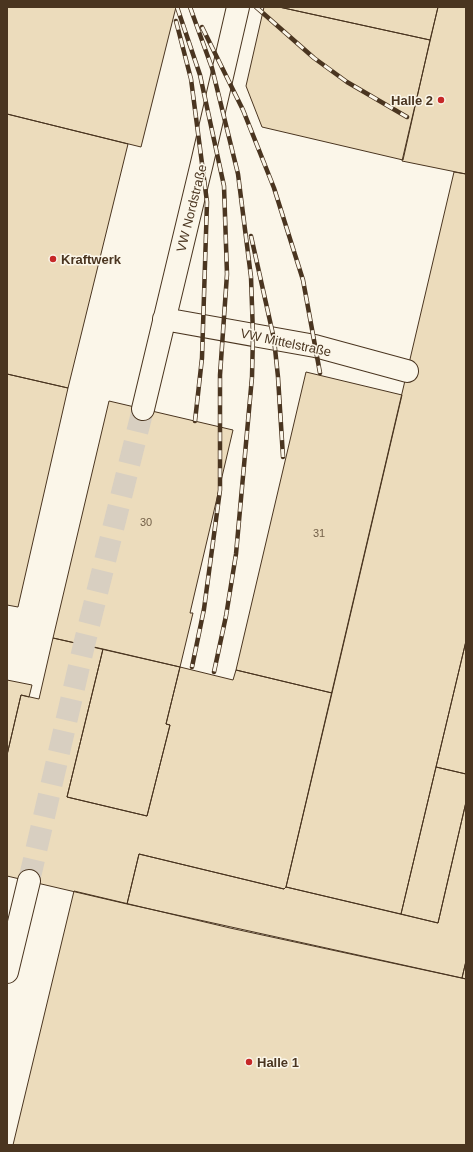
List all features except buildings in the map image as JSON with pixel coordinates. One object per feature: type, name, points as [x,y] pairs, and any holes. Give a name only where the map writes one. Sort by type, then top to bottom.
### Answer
[{"type":"lane","name":"VW Nordstraße","points":[[143,409],[238,7]]},
{"type":"lane","name":"VW Mittelstraße","points":[[164,319],[315,346],[407,372]]},
{"type":"lane","points":[[7,972],[29,881]]},
{"type":"tunnel","points":[[29,881],[84,645],[143,409]]},
{"type":"railway","points":[[177,7],[200,75],[224,186],[227,274],[220,375],[220,490],[204,609],[192,667]]},
{"type":"railway","points":[[190,7],[212,68],[238,174],[251,277],[253,335],[252,377],[236,554],[226,616],[214,672]]},
{"type":"railway","points":[[256,7],[314,58],[347,82],[407,117]]},
{"type":"railway","points":[[176,21],[191,79],[207,202],[202,358],[195,421]]},
{"type":"railway","points":[[202,27],[243,110],[274,188],[303,280],[320,373]]},
{"type":"railway","points":[[251,236],[274,339],[283,457]]},
{"type":"place","name":"Halle 2","points":[[441,100]]},
{"type":"place","name":"Kraftwerk","points":[[53,259]]},
{"type":"place","name":"Halle 1","points":[[249,1062]]}]
